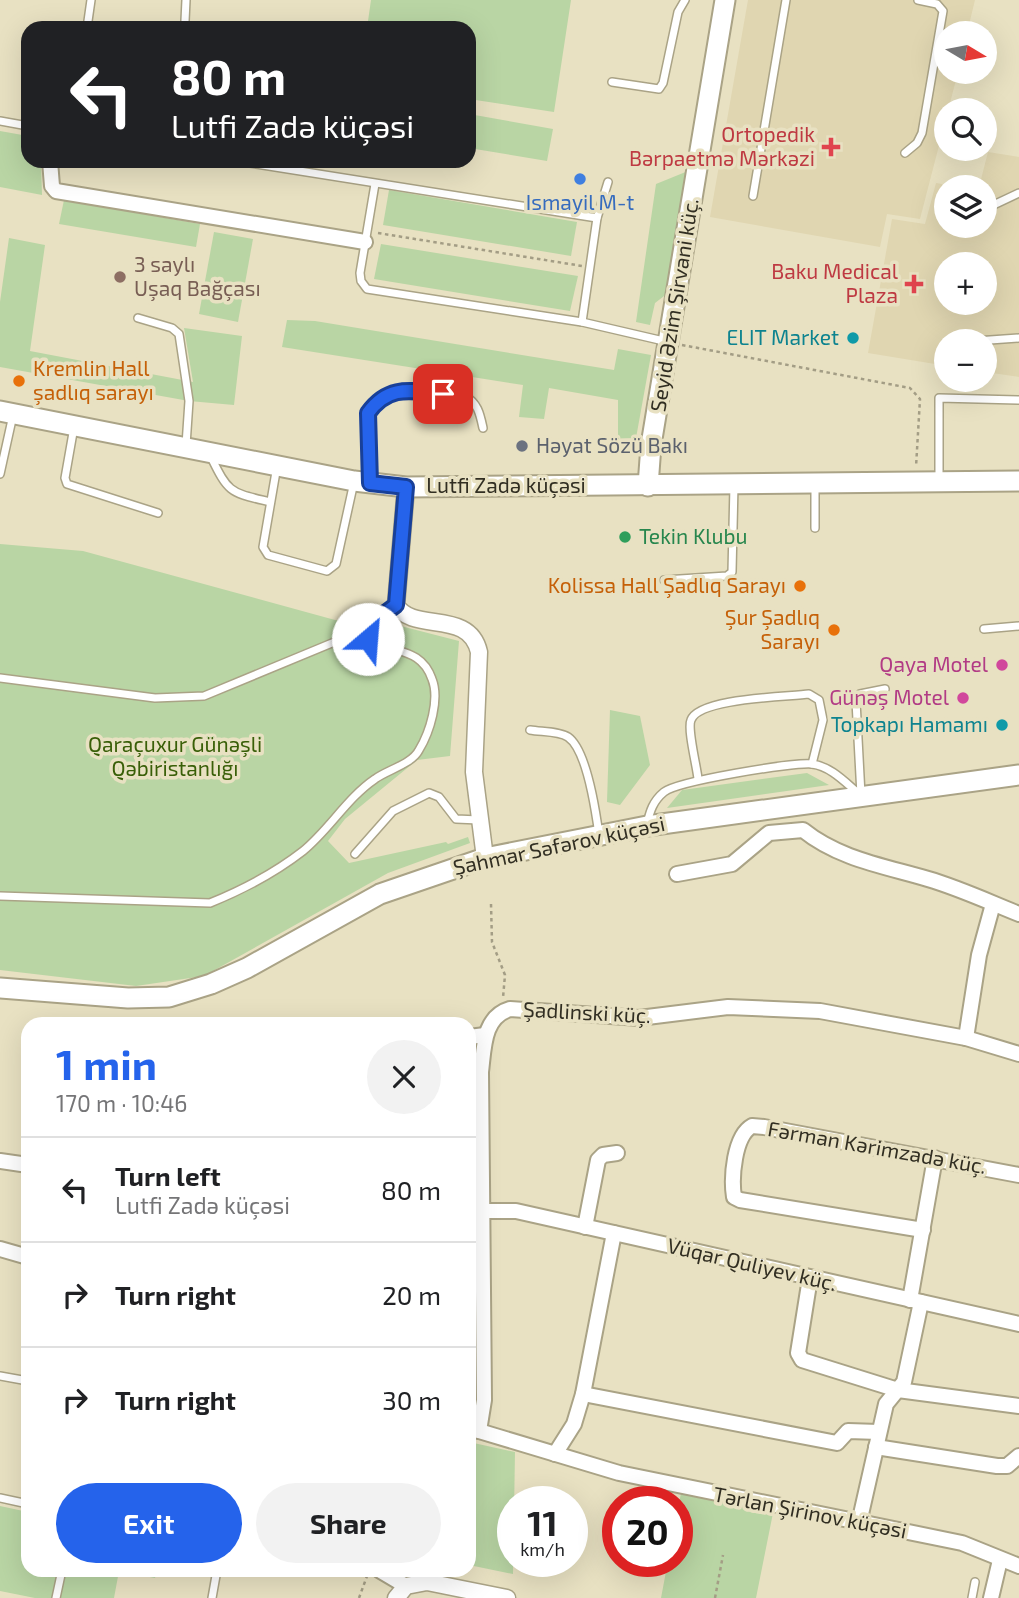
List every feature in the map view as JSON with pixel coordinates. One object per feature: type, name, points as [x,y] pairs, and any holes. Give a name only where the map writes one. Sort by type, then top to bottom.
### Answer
[{"type":"main road","name":"Seyid Əzim Şirvani küç.","points":[[648,486],[651,445],[725,0]]},
{"type":"main road","name":"Lutfi Zadə küçəsi","points":[[7,412],[186,449],[362,482],[406,487],[1019,481]]},
{"type":"main road","name":"Şahmar Səfərov küçəsi","points":[[0,988],[146,999],[192,992],[247,968],[380,894],[485,858],[647,826],[1019,775]]},
{"type":"street","points":[[51,168],[52,186],[56,191],[366,236]]},
{"type":"street","points":[[406,487],[396,605],[404,614],[461,628],[477,641],[479,652],[474,772],[485,858]]},
{"type":"street","points":[[783,806],[785,831]]},
{"type":"street","points":[[677,873],[732,864],[769,833],[803,830],[819,843],[871,865],[928,879],[1019,914]]},
{"type":"street","points":[[966,1038],[979,955],[993,904]]},
{"type":"street","name":"Şadlinski küç.","points":[[476,1424],[484,1400],[481,1072],[485,1035],[501,1012],[510,1009],[639,1018],[728,1007],[820,1011],[966,1038],[1019,1054]]},
{"type":"street","points":[[476,1036],[485,1035]]},
{"type":"street","name":"Fərman Kərimzadə küç.","points":[[923,1230],[734,1197],[740,1137],[752,1126],[1019,1175]]},
{"type":"street","points":[[585,1227],[598,1160],[603,1155],[617,1153]]},
{"type":"street","points":[[859,1523],[886,1404],[898,1390],[908,1370],[923,1230],[935,1158]]},
{"type":"street","points":[[0,1161],[21,1164]]},
{"type":"street","points":[[476,1211],[484,1210]]},
{"type":"street","name":"Vüqar Quliyev küç.","points":[[484,1210],[516,1211],[1019,1324]]},
{"type":"street","points":[[555,1454],[574,1424],[583,1394],[614,1233]]},
{"type":"street","points":[[0,1249],[21,1254]]},
{"type":"street","points":[[810,1278],[798,1353],[802,1360],[898,1390],[1019,1406]]},
{"type":"street","points":[[583,1394],[837,1443],[848,1431],[879,1432]]},
{"type":"street","name":"Tərlan Şirinov küçəsi","points":[[476,1431],[619,1473],[962,1543],[1019,1566]]},
{"type":"street","points":[[876,1447],[997,1466],[1007,1466],[1019,1456]]},
{"type":"street","points":[[991,1598],[1000,1560]]},
{"type":"street","points":[[386,1577],[401,1592],[427,1582],[507,1598]]},
{"type":"lane","points":[[88,21],[91,0]]},
{"type":"lane","points":[[185,21],[186,0]]},
{"type":"lane","points":[[612,82],[659,89],[678,12],[685,0]]},
{"type":"lane","points":[[753,196],[786,0]]},
{"type":"lane","points":[[905,153],[917,143],[922,133],[943,11],[937,4],[918,0]]},
{"type":"lane","points":[[0,121],[21,125]]},
{"type":"lane","points":[[279,168],[597,218]]},
{"type":"lane","points":[[582,322],[597,218],[608,182]]},
{"type":"lane","points":[[375,184],[360,273],[361,281],[367,289],[582,322],[669,342]]},
{"type":"lane","points":[[997,203],[1019,193]]},
{"type":"lane","points":[[138,318],[172,328],[179,334],[189,401],[186,449]]},
{"type":"lane","points":[[997,340],[1019,338]]},
{"type":"lane","points":[[277,466],[262,540],[268,555],[327,572],[337,564],[362,482],[368,413],[383,396],[402,391],[464,395],[472,400],[480,411],[482,428]]},
{"type":"lane","points":[[939,482],[939,398],[1019,400]]},
{"type":"lane","points":[[0,474],[7,412]]},
{"type":"lane","points":[[74,426],[67,484],[158,513]]},
{"type":"lane","points":[[209,453],[228,488],[234,493],[270,502]]},
{"type":"lane","points":[[815,484],[815,528]]},
{"type":"lane","points":[[664,580],[727,576],[732,572],[734,485]]},
{"type":"lane","points":[[0,678],[155,698],[204,696],[361,631],[396,605]]},
{"type":"lane","points":[[984,629],[1019,625]]},
{"type":"lane","points":[[0,896],[210,903],[238,891],[303,850],[374,779],[415,755],[436,699],[433,680],[423,660],[412,653],[384,647],[361,631]]},
{"type":"lane","points":[[861,795],[856,701],[860,694],[885,689]]},
{"type":"lane","points":[[698,779],[689,723],[696,711],[715,704],[810,694],[819,700],[823,720],[812,764]]},
{"type":"lane","points":[[530,730],[566,736],[573,743],[592,785],[599,835]]},
{"type":"lane","points":[[647,826],[651,808],[666,790],[698,779],[812,764],[832,772],[861,795]]},
{"type":"lane","points":[[355,854],[393,811],[429,793],[439,797],[456,818],[479,820]]},
{"type":"lane","points":[[0,1376],[21,1380]]},
{"type":"lane","points":[[0,1498],[21,1502]]},
{"type":"lane","points":[[56,1598],[60,1577]]},
{"type":"lane","points":[[212,1598],[216,1577]]},
{"type":"lane","points":[[972,1598],[975,1582]]},
{"type":"path","points":[[366,236],[590,268]]},
{"type":"path","points":[[669,342],[910,388],[920,399],[915,482]]},
{"type":"path","points":[[491,904],[492,942],[505,975],[501,1012]]},
{"type":"path","points":[[715,1598],[723,1555]]},
{"type":"path","points":[[359,1598],[366,1577]]},
{"type":"shaded area","name":"Ortopedik Bərpaetmə Mərkəzi","points":[[748,0],[975,0],[970,21],[934,21],[934,84],[955,84],[951,98],[934,98],[935,161],[920,219],[887,214],[880,247],[710,217]]},
{"type":"shaded area","name":"Baku Medical Plaza","points":[[997,153],[1019,157],[1019,377],[997,374],[997,329],[934,329],[934,364],[868,353],[892,219],[925,224],[934,190],[934,238],[997,238],[997,175],[982,175],[986,161],[997,161]]},
{"type":"green space","points":[[371,0],[571,0],[554,112],[476,100],[476,21],[368,21]]},
{"type":"green space","points":[[476,115],[553,129],[547,161],[476,149]]},
{"type":"green space","points":[[0,131],[21,135],[21,168],[41,168],[42,195],[0,187]]},
{"type":"green space","points":[[688,171],[668,293],[655,303],[650,325],[636,322],[656,184]]},
{"type":"green space","points":[[389,190],[577,222],[571,256],[383,225]]},
{"type":"green space","points":[[64,200],[200,224],[196,247],[59,224]]},
{"type":"green space","points":[[214,232],[253,239],[238,322],[199,314]]},
{"type":"green space","points":[[9,238],[45,245],[30,351],[193,382],[184,328],[242,336],[234,405],[189,401],[0,367],[0,302]]},
{"type":"green space","points":[[381,244],[578,276],[570,311],[374,279]]},
{"type":"green space","points":[[287,320],[315,321],[614,370],[618,349],[651,355],[636,438],[618,439],[618,400],[549,388],[544,419],[519,417],[523,385],[282,347]]},
{"type":"green space","name":"Qaraçuxur Günəşli Qəbiristanlığı","points":[[0,544],[83,551],[371,629],[389,623],[459,641],[450,756],[417,760],[345,819],[328,841],[349,863],[446,842],[448,844],[468,837],[470,843],[388,873],[204,976],[136,986],[0,970]]},
{"type":"green space","points":[[610,710],[640,716],[650,765],[620,805],[607,802]]},
{"type":"green space","points":[[807,773],[829,785],[667,808],[682,790]]},
{"type":"green space","points":[[476,1444],[515,1452],[514,1486],[497,1486],[497,1571],[476,1566]]},
{"type":"green space","points":[[693,1496],[773,1513],[756,1598],[661,1598],[665,1577],[693,1577]]},
{"type":"green space","points":[[0,1506],[21,1510],[21,1577],[118,1577],[114,1598],[35,1598],[0,1591]]},
{"type":"place","name":"Ortopedik Bərpaetmə Mərkəzi","points":[[831,147]]},
{"type":"place","name":"Ismayil M-t","points":[[580,179]]},
{"type":"place","name":"3 saylı Uşaq Bağçası","points":[[120,277]]},
{"type":"place","name":"Baku Medical Plaza","points":[[914,284]]},
{"type":"place","name":"ELIT Market","points":[[853,338]]},
{"type":"place","name":"Kremlin Hall şadlıq sarayı","points":[[19,381]]},
{"type":"place","name":"Həyat Sözü Bakı","points":[[522,446]]},
{"type":"place","name":"Tekin Klubu","points":[[625,537]]},
{"type":"place","name":"Kolissa Hall Şadlıq Sarayı","points":[[800,586]]},
{"type":"place","name":"Şur Şadlıq Sarayı","points":[[834,630]]},
{"type":"place","name":"Qaya Motel","points":[[1002,665]]},
{"type":"place","name":"Günəş Motel","points":[[963,698]]},
{"type":"place","name":"Topkapı Hamamı","points":[[1002,725]]},
{"type":"route","points":[[368,639],[361,631],[396,605],[406,487],[370,483],[366,423],[368,413],[383,396],[402,391],[443,394]]}]
